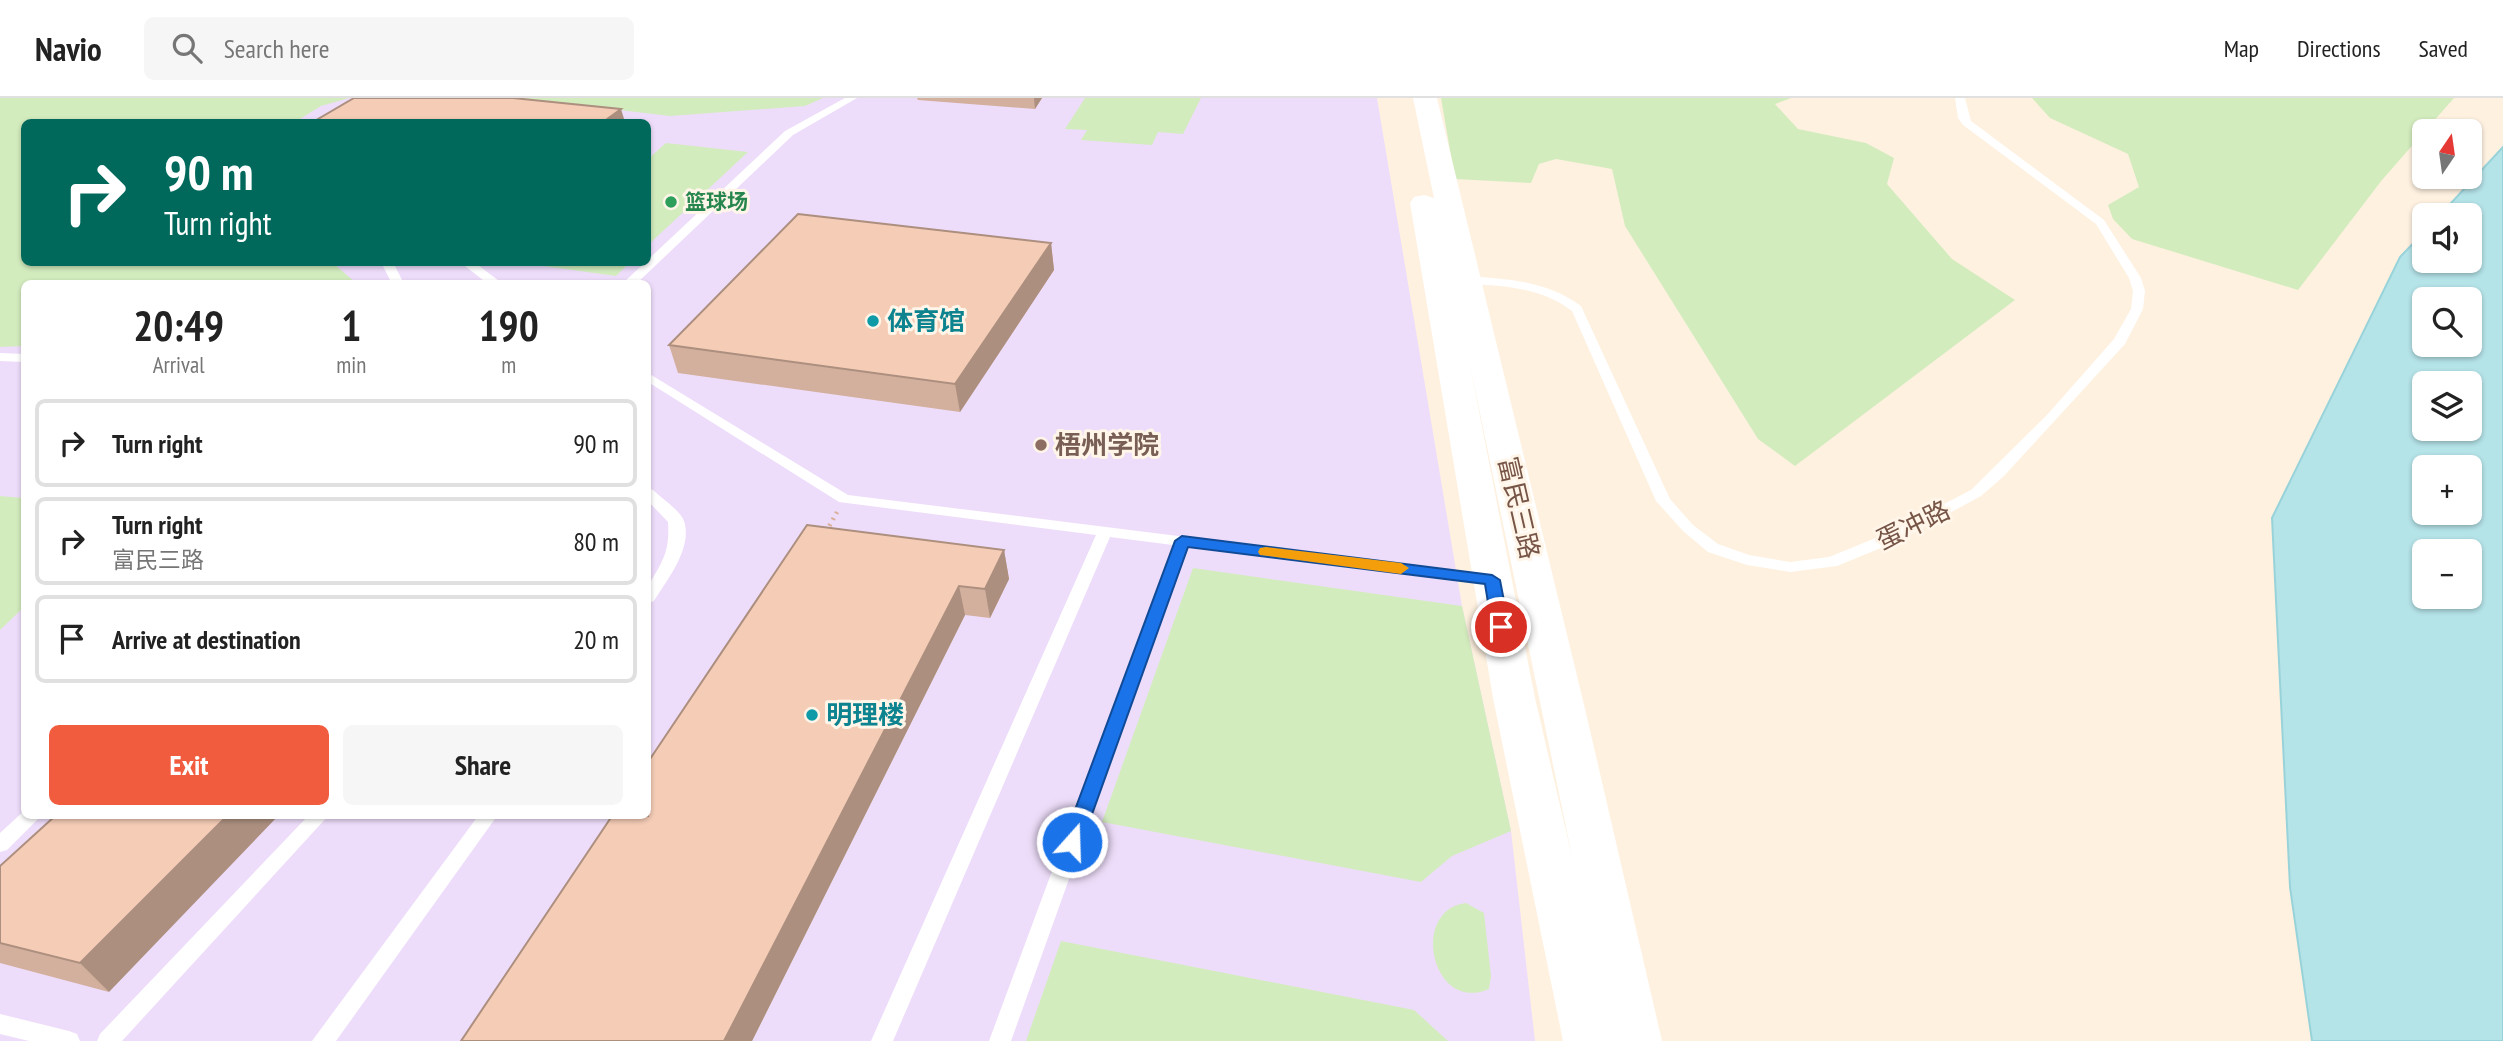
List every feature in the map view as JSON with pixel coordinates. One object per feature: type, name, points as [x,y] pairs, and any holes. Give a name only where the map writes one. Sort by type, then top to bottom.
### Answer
[{"type":"main road","name":"富民三路","points":[[1403,98],[1514,698],[1589,1041]]},
{"type":"main road","name":"富民三路","points":[[1425,98],[1565,713],[1636,1041]]},
{"type":"lane","points":[[651,262],[789,133],[852,98]]},
{"type":"lane","name":"蛋冲路","points":[[1467,280],[1499,281],[1563,296],[1577,309],[1663,501],[1688,528],[1713,548],[1747,560],[1790,567],[1830,562],[1893,537],[1976,493],[2052,418],[2120,341],[2137,309],[2139,291],[2135,278],[2100,222],[1968,123],[1963,118],[1960,98]]},
{"type":"lane","points":[[476,266],[493,280]]},
{"type":"lane","points":[[632,280],[647,266]]},
{"type":"lane","points":[[0,357],[21,358]]},
{"type":"lane","points":[[651,379],[844,499],[1492,580]]},
{"type":"lane","points":[[651,496],[676,522],[678,544],[666,570],[651,592]]},
{"type":"lane","points":[[882,1041],[1105,532]]},
{"type":"lane","points":[[1000,1041],[1182,541]]},
{"type":"lane","points":[[0,844],[29,819]]},
{"type":"lane","points":[[108,1041],[316,819]]},
{"type":"lane","points":[[323,1041],[486,819]]},
{"type":"lane","points":[[0,1024],[69,1041]]},
{"type":"path","points":[[820,542],[844,499]]},
{"type":"shaded area","name":"梧州学院","points":[[0,98],[1377,98],[1462,606],[1511,831],[1535,1041],[0,1041]]},
{"type":"green space","points":[[0,98],[349,98],[321,106],[300,119],[21,119],[21,266],[336,266],[353,280],[21,280],[21,346],[0,347]]},
{"type":"green space","points":[[518,98],[823,98],[805,106],[670,116]]},
{"type":"green space","points":[[1085,98],[1201,98],[1183,134],[1158,132],[1152,145],[1081,140],[1087,130],[1065,129]]},
{"type":"green space","points":[[1441,98],[1791,98],[1775,104],[1798,129],[1866,143],[1894,158],[1887,184],[1952,259],[2015,300],[1795,466],[1758,439],[1625,226],[1612,169],[1556,159],[1539,164],[1531,183],[1455,179]]},
{"type":"green space","points":[[2032,98],[2454,98],[2436,119],[2412,119],[2412,146],[2382,180],[2298,290],[2132,239],[2113,219],[2108,205],[2139,187],[2128,154],[2050,118]]},
{"type":"green space","name":"篮球场","points":[[666,143],[748,152],[651,242],[651,156]]},
{"type":"green space","points":[[544,266],[626,266],[616,276]]},
{"type":"green space","points":[[0,496],[21,498],[21,610],[0,630]]},
{"type":"green space","points":[[1193,568],[1462,606],[1511,831],[1452,856],[1421,882],[1102,822]]},
{"type":"green space","points":[[1466,903],[1484,913],[1491,976],[1489,989],[1469,993],[1453,987],[1442,975],[1435,958],[1433,940],[1438,923],[1448,910]]},
{"type":"green space","points":[[1061,941],[1414,1010],[1448,1041],[1026,1041]]},
{"type":"water","points":[[2503,147],[2503,1041],[2312,1041],[2290,887],[2272,518],[2400,257],[2412,244],[2412,273],[2482,273],[2482,203],[2451,203],[2464,189],[2482,189],[2482,170]]},
{"type":"building","points":[[354,98],[513,98],[621,109],[607,119],[318,119]]},
{"type":"building","name":"体育馆","points":[[798,214],[1051,243],[955,384],[669,345]]},
{"type":"building","name":"明理楼","points":[[807,525],[1004,550],[985,589],[959,586],[724,1041],[461,1041],[610,819],[651,819],[651,758]]},
{"type":"building","points":[[52,819],[224,819],[80,963],[0,943],[0,866]]},
{"type":"slow traffic","points":[[1266,552],[1401,568]]},
{"type":"place","name":"篮球场","points":[[671,202]]},
{"type":"place","name":"体育馆","points":[[873,321]]},
{"type":"place","name":"梧州学院","points":[[1041,445]]},
{"type":"place","name":"明理楼","points":[[812,715]]},
{"type":"route","points":[[1072,842],[1182,541],[1492,580],[1501,627]]}]
